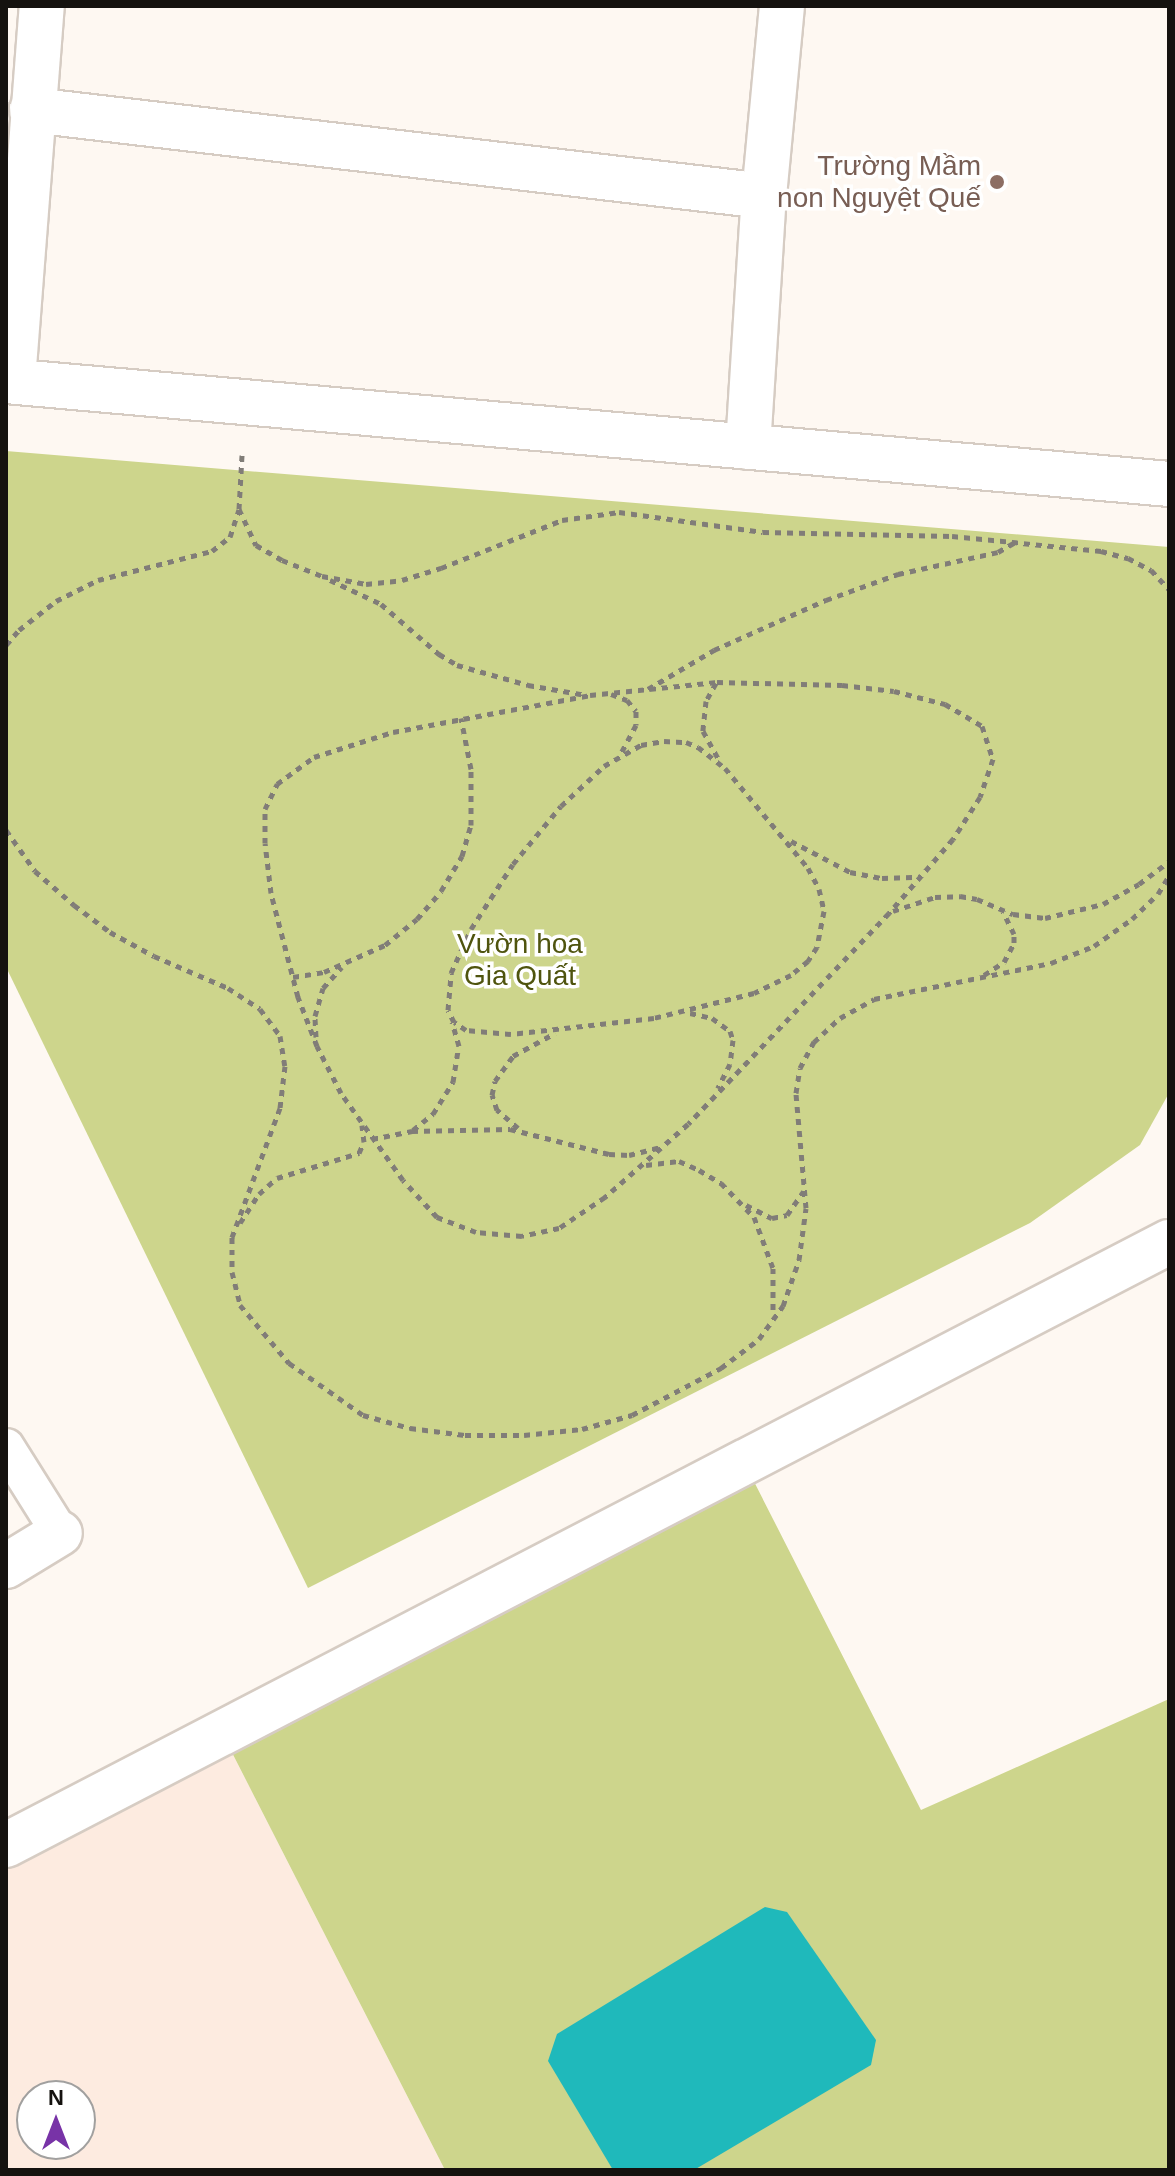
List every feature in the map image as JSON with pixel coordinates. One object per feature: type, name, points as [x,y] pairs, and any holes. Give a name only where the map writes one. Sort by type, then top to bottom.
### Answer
[{"type":"street","points":[[42,6],[9,381],[1169,484]]},
{"type":"street","points":[[748,447],[764,196],[782,6]]},
{"type":"street","points":[[32,110],[764,196]]},
{"type":"street","points":[[6,1845],[1169,1242]]},
{"type":"street","points":[[6,1566],[60,1533]]},
{"type":"lane","points":[[6,1447],[60,1533]]},
{"type":"path","points":[[6,645],[19,630],[56,601],[98,580],[212,551],[230,537],[239,509],[256,545],[381,604],[439,654],[457,665],[515,682],[590,695]]},
{"type":"path","points":[[322,576],[366,584],[402,580],[562,520],[594,513],[672,517],[763,532],[907,534],[1017,541],[1101,551],[1128,558],[1151,570],[1169,589]]},
{"type":"path","points":[[647,689],[714,650],[826,600],[898,574],[998,552],[1017,541]]},
{"type":"path","points":[[448,1010],[454,1022],[466,1030],[486,1034],[560,1031],[681,1013],[772,986],[808,961],[817,947],[824,911],[819,889],[784,836],[725,768],[703,731],[706,701],[717,682]]},
{"type":"path","points":[[717,682],[842,685],[894,691],[945,704],[982,726],[993,759],[980,797],[953,839],[922,876],[645,1166],[559,1228],[522,1236],[476,1232],[437,1217],[372,1139],[317,1046],[293,977],[271,893],[265,843],[265,809],[277,784],[314,757],[393,732],[590,695],[647,689],[717,682]]},
{"type":"path","points":[[412,1131],[433,1114],[447,1096],[457,1071],[459,1046],[448,1010],[447,991],[460,951],[505,876],[561,806],[616,758],[630,739],[637,718],[632,705],[610,693]]},
{"type":"path","points":[[293,977],[345,963],[403,933],[430,906],[462,856],[471,825],[470,754],[461,718]]},
{"type":"path","points":[[616,758],[641,745],[686,742],[725,768]]},
{"type":"path","points":[[6,830],[35,871],[74,905],[110,932],[154,956],[188,968],[250,1002],[260,1009],[280,1036],[285,1066],[280,1108],[232,1237],[232,1272],[240,1305],[289,1363],[363,1415],[410,1428],[465,1435],[524,1435],[582,1429],[632,1415],[721,1368],[759,1339],[783,1306],[799,1260],[805,1189],[796,1093],[800,1068],[814,1042],[840,1018],[874,999],[1051,963],[1094,946],[1132,919],[1158,894],[1169,876]]},
{"type":"path","points":[[784,836],[819,859],[850,872],[898,879],[922,876]]},
{"type":"path","points":[[889,913],[945,896],[977,899],[1003,911],[1045,918],[1103,904],[1139,884],[1169,861]]},
{"type":"path","points":[[979,978],[1004,962],[1014,943],[1014,934],[1003,911]]},
{"type":"path","points":[[317,1046],[315,1016],[323,988],[345,963]]},
{"type":"path","points":[[681,1013],[712,1018],[730,1031],[733,1040],[730,1064],[711,1099]]},
{"type":"path","points":[[522,1131],[497,1110],[492,1095],[495,1081],[513,1056],[560,1031]]},
{"type":"path","points":[[232,1237],[247,1210],[277,1178],[359,1153],[364,1142],[362,1123]]},
{"type":"path","points":[[372,1139],[412,1131],[522,1131],[609,1154],[629,1155],[665,1146]]},
{"type":"path","points":[[645,1166],[679,1161],[721,1183],[754,1217],[773,1268],[773,1318]]},
{"type":"path","points":[[738,1199],[772,1218],[787,1215],[805,1189]]},
{"type":"shaded area","points":[[222,1733],[445,2170],[6,2170],[6,1845]]},
{"type":"green space","name":"Vườn hoa Gia Quất","points":[[6,451],[1169,547],[1169,1093],[1140,1145],[1030,1223],[308,1588],[6,967]]},
{"type":"green space","points":[[744,1462],[921,1810],[1169,1699],[1169,2170],[445,2170],[222,1733]]},
{"type":"water","points":[[765,1907],[787,1912],[876,2040],[871,2065],[694,2170],[613,2170],[548,2061],[557,2034]]},
{"type":"place","name":"Trường Mầm non Nguyệt Quế","points":[[997,182]]}]
